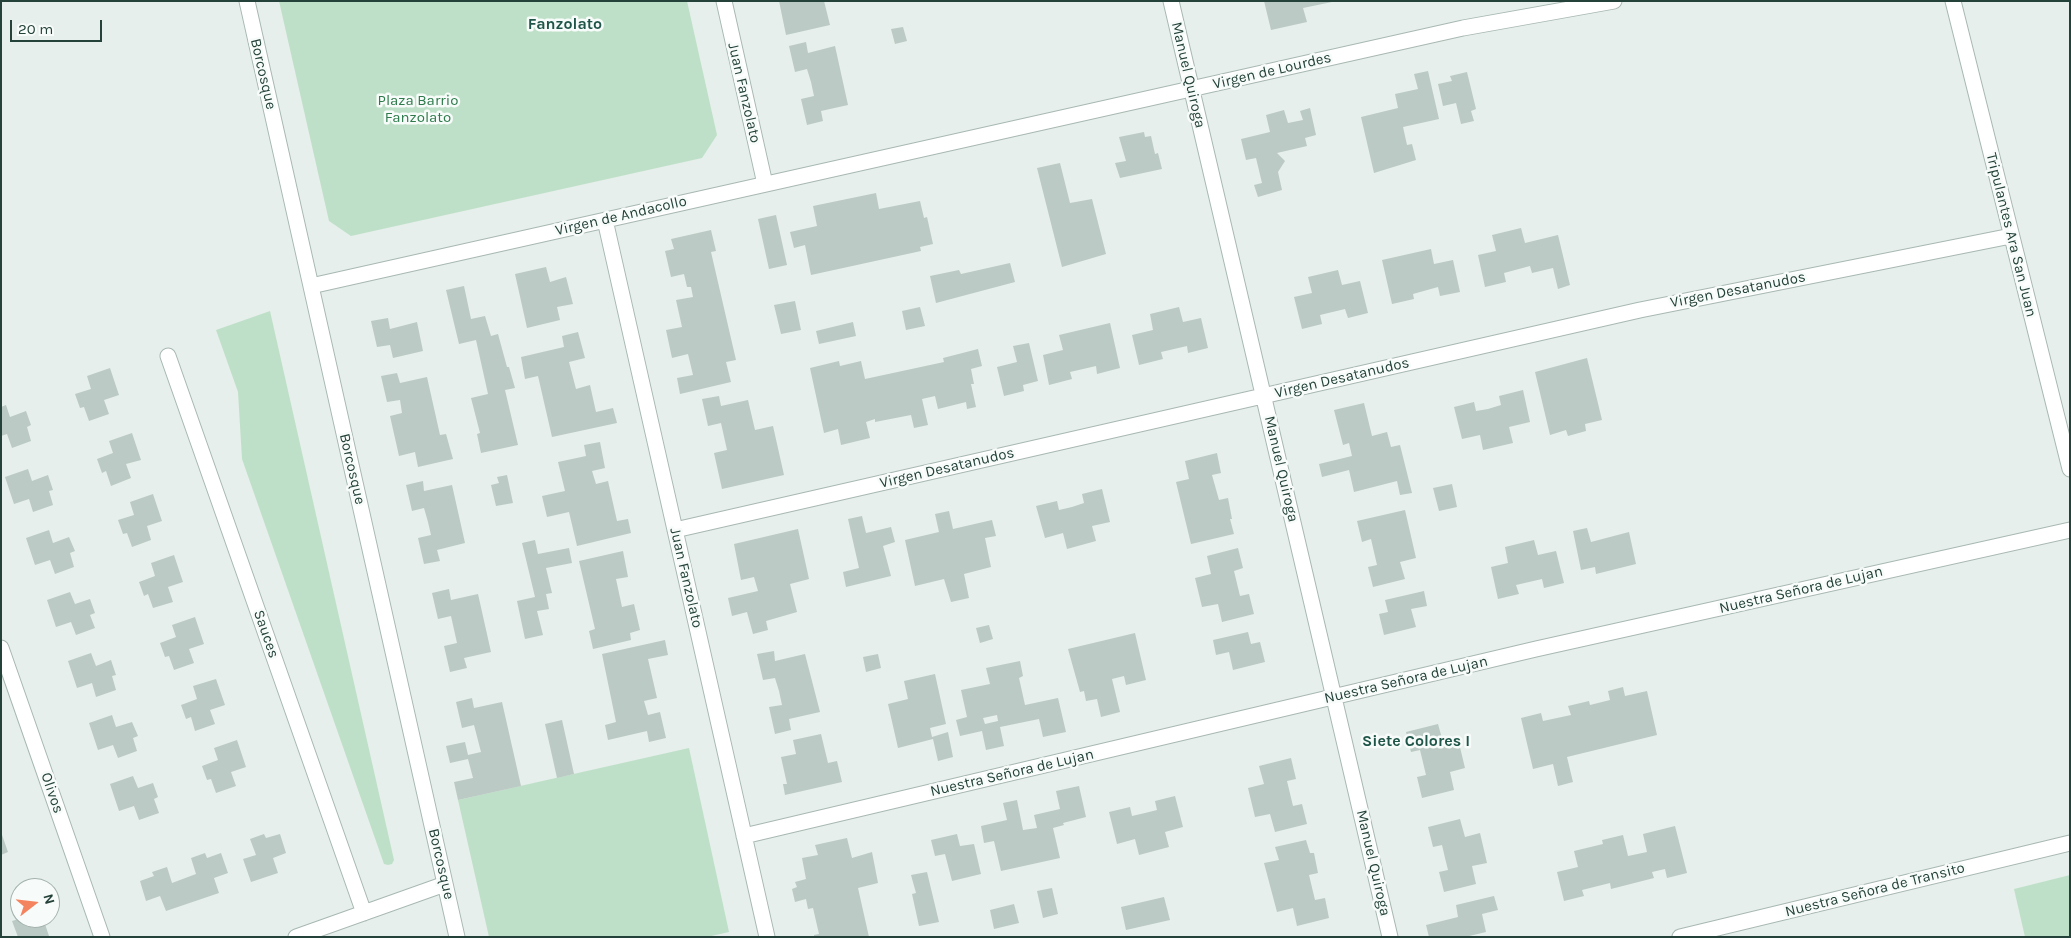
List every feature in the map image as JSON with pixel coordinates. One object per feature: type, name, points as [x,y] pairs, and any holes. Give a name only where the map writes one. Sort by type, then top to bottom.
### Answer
[{"type":"street","name":"Borcosque","points":[[247,1],[457,937]]},
{"type":"street","name":"Juan Fanzolato","points":[[724,1],[765,184]]},
{"type":"street","name":"Manuel Quiroga","points":[[1171,1],[1390,937]]},
{"type":"street","name":"Virgen de Lourdes","points":[[931,147],[1462,28],[1614,1]]},
{"type":"street","name":"Tripulantes Ara San Juan","points":[[1953,1],[2070,470]]},
{"type":"street","name":"Virgen de Andacollo","points":[[311,286],[931,147]]},
{"type":"street","name":"Juan Fanzolato","points":[[605,220],[767,937]]},
{"type":"street","name":"Virgen Desatanudos","points":[[675,530],[1640,310],[2011,236]]},
{"type":"street","name":"Sauces","points":[[168,356],[364,913]]},
{"type":"street","name":"Nuestra Señora de Lujan","points":[[744,836],[1536,649],[2070,530]]},
{"type":"street","name":"Olivos","points":[[1,648],[102,937]]},
{"type":"street","name":"Nuestra Señora de Transito","points":[[1680,937],[2070,843]]},
{"type":"street","points":[[296,937],[445,884]]},
{"type":"green space","name":"Plaza Barrio Fanzolato","points":[[279,1],[687,1],[717,135],[702,158],[351,236],[329,221]]},
{"type":"green space","points":[[270,311],[394,860],[392,864],[388,865],[384,864],[242,459],[238,392],[216,330]]},
{"type":"green space","points":[[689,748],[729,932],[707,937],[489,937],[458,800]]},
{"type":"green space","points":[[2070,875],[2070,937],[2025,937],[2014,889]]},
{"type":"building","points":[[779,1],[824,1],[830,25],[786,35]]},
{"type":"building","points":[[1264,1],[1332,2],[1303,8],[1307,22],[1271,30]]},
{"type":"building","points":[[903,27],[907,41],[895,44],[891,29]]},
{"type":"building","points":[[806,42],[808,53],[835,46],[848,105],[821,111],[823,121],[807,125],[801,99],[814,96],[811,82],[807,69],[795,72],[789,46]]},
{"type":"building","points":[[1428,71],[1439,119],[1403,127],[1407,145],[1412,144],[1416,160],[1374,173],[1361,117],[1398,108],[1395,94],[1418,89],[1414,74]]},
{"type":"building","points":[[1467,72],[1476,109],[1471,111],[1474,121],[1461,124],[1456,103],[1443,106],[1438,84],[1452,81],[1450,76]]},
{"type":"building","points":[[1310,108],[1316,135],[1305,138],[1307,146],[1277,153],[1285,161],[1278,172],[1282,190],[1258,197],[1254,185],[1262,183],[1256,158],[1246,160],[1241,139],[1270,132],[1266,115],[1284,110],[1288,123],[1303,120],[1300,111]]},
{"type":"building","points":[[1144,132],[1145,137],[1151,136],[1155,154],[1158,153],[1162,169],[1120,178],[1115,163],[1126,161],[1119,137]]},
{"type":"building","points":[[1060,163],[1070,203],[1092,199],[1106,254],[1062,267],[1037,168]]},
{"type":"building","points":[[876,193],[879,209],[920,201],[924,218],[927,217],[933,244],[920,247],[921,251],[811,275],[805,245],[794,248],[790,232],[817,226],[813,206]]},
{"type":"building","points":[[776,215],[787,265],[769,269],[758,219]]},
{"type":"building","points":[[1521,228],[1525,243],[1558,235],[1570,285],[1558,289],[1553,268],[1532,273],[1530,266],[1504,273],[1506,282],[1485,287],[1478,255],[1496,251],[1492,235]]},
{"type":"building","points":[[711,230],[716,251],[711,252],[736,360],[726,362],[731,382],[680,394],[677,378],[693,375],[688,354],[672,358],[666,330],[682,327],[676,300],[693,297],[691,287],[687,287],[684,274],[671,277],[665,251],[674,249],[671,239]]},
{"type":"building","points":[[1431,249],[1434,264],[1453,260],[1460,292],[1440,296],[1438,287],[1413,294],[1414,299],[1392,304],[1382,260]]},
{"type":"building","points":[[1010,263],[1015,282],[936,303],[930,276],[959,270],[961,274]]},
{"type":"building","points":[[546,267],[550,282],[566,277],[573,304],[557,307],[560,320],[527,328],[515,274]]},
{"type":"building","points":[[1338,270],[1342,285],[1360,281],[1368,313],[1348,318],[1345,309],[1320,315],[1322,324],[1302,329],[1294,297],[1312,293],[1308,277]]},
{"type":"building","points":[[464,286],[471,319],[485,316],[491,336],[498,334],[515,388],[505,390],[518,445],[481,453],[477,434],[480,433],[471,398],[488,394],[476,340],[459,344],[446,290]]},
{"type":"building","points":[[795,301],[801,330],[781,334],[774,305]]},
{"type":"building","points":[[920,307],[925,326],[906,330],[902,311]]},
{"type":"building","points":[[1179,307],[1183,322],[1201,318],[1208,348],[1188,353],[1187,346],[1161,352],[1163,359],[1139,365],[1132,335],[1153,330],[1150,314]]},
{"type":"building","points":[[388,318],[390,329],[417,322],[423,351],[393,358],[390,345],[377,347],[371,321]]},
{"type":"building","points":[[853,322],[856,336],[819,344],[816,331]]},
{"type":"building","points":[[1110,323],[1120,368],[1097,374],[1096,366],[1070,372],[1072,379],[1049,385],[1043,355],[1063,350],[1059,335]]},
{"type":"building","points":[[578,332],[585,358],[569,362],[576,389],[590,385],[596,412],[613,408],[617,423],[552,437],[538,376],[525,379],[521,357],[564,347],[562,336]]},
{"type":"building","points":[[1029,343],[1038,381],[1023,385],[1024,391],[1004,396],[997,367],[1017,362],[1013,346]]},
{"type":"building","points":[[978,349],[982,366],[971,369],[974,384],[971,384],[976,407],[967,409],[966,402],[938,409],[935,396],[922,399],[928,425],[914,428],[911,415],[875,422],[875,419],[866,422],[870,438],[841,445],[838,429],[824,433],[810,368],[839,361],[840,366],[861,361],[865,379],[944,362],[943,358]]},
{"type":"building","points":[[1587,358],[1602,420],[1585,424],[1586,431],[1568,436],[1566,430],[1550,435],[1535,372]]},
{"type":"building","points":[[110,368],[119,395],[104,400],[109,414],[89,421],[84,407],[80,408],[75,394],[91,389],[87,376]]},
{"type":"building","points":[[397,373],[400,383],[427,377],[440,435],[446,434],[453,459],[418,467],[415,452],[399,456],[390,416],[402,413],[400,400],[387,402],[381,376]]},
{"type":"building","points":[[1523,390],[1530,422],[1509,427],[1513,443],[1483,450],[1480,435],[1462,439],[1454,407],[1474,402],[1476,411],[1488,409],[1501,405],[1499,396]]},
{"type":"building","points":[[719,396],[721,406],[748,400],[755,430],[773,426],[784,475],[722,489],[714,453],[727,450],[721,423],[708,426],[702,399]]},
{"type":"building","points":[[1364,403],[1372,436],[1387,432],[1391,447],[1400,445],[1412,493],[1400,495],[1397,481],[1354,492],[1349,470],[1322,477],[1319,464],[1352,456],[1349,443],[1343,445],[1334,410]]},
{"type":"building","points":[[6,405],[10,417],[26,411],[31,425],[27,427],[31,441],[12,448],[7,434],[1,436],[1,407]]},
{"type":"building","points":[[132,433],[141,460],[126,464],[131,478],[111,486],[106,471],[102,473],[97,459],[113,453],[109,441]]},
{"type":"building","points":[[600,442],[605,468],[592,471],[596,484],[608,481],[617,521],[628,519],[631,533],[577,546],[569,512],[547,517],[542,496],[565,491],[558,462],[586,456],[584,445]]},
{"type":"building","points":[[1217,453],[1221,473],[1212,475],[1219,500],[1228,498],[1234,534],[1191,544],[1176,482],[1189,479],[1185,461]]},
{"type":"building","points":[[28,469],[32,481],[48,475],[53,490],[49,491],[53,505],[33,512],[29,499],[14,504],[5,477]]},
{"type":"building","points":[[507,475],[513,503],[496,506],[491,485],[499,483],[497,477]]},
{"type":"building","points":[[423,481],[424,491],[452,485],[465,543],[437,550],[440,561],[424,564],[418,538],[431,535],[424,508],[412,511],[406,485]]},
{"type":"building","points":[[1452,484],[1457,507],[1439,511],[1433,488]]},
{"type":"building","points":[[1102,489],[1110,522],[1092,526],[1096,541],[1067,549],[1063,533],[1045,538],[1036,506],[1057,501],[1059,510],[1072,507],[1084,503],[1082,494]]},
{"type":"building","points":[[153,494],[162,521],[147,526],[151,540],[132,547],[127,533],[123,534],[118,520],[134,515],[130,502]]},
{"type":"building","points":[[1405,510],[1416,558],[1400,562],[1405,579],[1373,587],[1368,567],[1377,565],[1371,539],[1362,542],[1357,521]]},
{"type":"building","points":[[949,511],[953,529],[992,520],[996,536],[985,538],[991,567],[964,574],[969,598],[951,602],[944,579],[915,586],[905,540],[939,532],[935,514]]},
{"type":"building","points":[[862,516],[866,533],[891,527],[895,542],[883,546],[891,576],[846,587],[843,572],[859,568],[848,519]]},
{"type":"building","points":[[1587,528],[1591,542],[1629,532],[1636,564],[1596,574],[1595,567],[1581,570],[1573,531]]},
{"type":"building","points":[[798,529],[809,579],[790,584],[797,612],[766,621],[768,630],[753,634],[747,612],[732,616],[728,598],[758,591],[754,577],[741,580],[734,544]]},
{"type":"building","points":[[49,530],[53,543],[69,537],[75,551],[70,553],[74,567],[55,574],[50,560],[35,565],[26,538]]},
{"type":"building","points":[[535,540],[538,554],[569,548],[572,563],[546,568],[552,593],[546,594],[549,609],[537,611],[543,635],[525,639],[517,601],[535,597],[522,543]]},
{"type":"building","points":[[1534,540],[1538,555],[1556,551],[1564,583],[1544,588],[1542,579],[1516,585],[1519,594],[1498,599],[1491,567],[1508,563],[1505,547]]},
{"type":"building","points":[[1238,548],[1243,568],[1234,571],[1240,596],[1249,594],[1254,614],[1222,622],[1218,604],[1202,607],[1195,578],[1211,574],[1207,556]]},
{"type":"building","points":[[623,551],[628,577],[616,579],[622,607],[634,604],[640,630],[630,633],[631,640],[593,649],[589,631],[595,629],[579,561]]},
{"type":"building","points":[[174,555],[183,582],[168,587],[173,602],[153,608],[148,594],[144,596],[139,582],[155,576],[151,563]]},
{"type":"building","points":[[449,589],[451,600],[478,594],[491,652],[464,658],[467,668],[450,672],[444,646],[457,643],[451,616],[438,619],[432,593]]},
{"type":"building","points":[[1424,591],[1427,606],[1411,609],[1416,627],[1384,635],[1379,614],[1388,612],[1385,600]]},
{"type":"building","points":[[70,592],[75,604],[90,599],[95,613],[90,615],[95,628],[76,635],[71,622],[56,627],[47,600]]},
{"type":"building","points":[[195,617],[204,644],[189,649],[194,663],[174,670],[169,656],[165,657],[160,643],[176,637],[172,625]]},
{"type":"building","points":[[989,625],[993,639],[980,643],[976,628]]},
{"type":"building","points":[[1248,632],[1251,644],[1260,642],[1265,662],[1233,670],[1229,652],[1216,655],[1213,640]]},
{"type":"building","points":[[1135,633],[1146,680],[1126,685],[1124,676],[1112,679],[1120,712],[1101,717],[1097,699],[1086,701],[1084,691],[1080,692],[1068,649]]},
{"type":"building","points":[[665,640],[668,655],[648,659],[657,698],[644,701],[648,715],[660,712],[666,738],[649,742],[647,731],[608,740],[605,725],[616,722],[602,654]]},
{"type":"building","points":[[774,651],[775,661],[805,654],[820,712],[789,719],[791,730],[775,734],[769,707],[782,705],[779,691],[775,678],[763,680],[757,654]]},
{"type":"building","points":[[91,653],[96,666],[111,660],[116,675],[112,676],[116,690],[96,697],[92,683],[77,688],[68,661]]},
{"type":"building","points":[[878,654],[881,668],[866,672],[863,657]]},
{"type":"building","points":[[1020,661],[1023,676],[1019,678],[1025,705],[1058,698],[1066,732],[1043,737],[1039,719],[1000,727],[1004,746],[986,750],[982,731],[960,736],[956,720],[967,717],[961,690],[990,684],[986,668]],"holes":[[[997,715],[998,721],[985,724],[983,718]]]},
{"type":"building","points":[[935,674],[946,724],[930,728],[932,737],[948,732],[953,757],[938,761],[933,739],[898,748],[888,704],[908,699],[904,681]]},
{"type":"building","points":[[216,679],[225,705],[210,710],[215,724],[195,731],[191,717],[186,719],[181,705],[197,699],[193,686]]},
{"type":"building","points":[[1623,687],[1625,696],[1647,691],[1657,735],[1567,757],[1573,782],[1558,786],[1553,764],[1533,769],[1521,718],[1541,713],[1543,721],[1571,715],[1568,706],[1589,701],[1590,705],[1610,700],[1608,691]]},
{"type":"building","points":[[472,698],[474,708],[502,702],[521,786],[458,800],[454,782],[473,778],[468,759],[450,763],[446,746],[465,742],[468,755],[481,752],[474,725],[462,728],[456,702]]},
{"type":"building","points":[[112,715],[116,727],[132,722],[138,736],[133,738],[137,751],[118,758],[113,745],[98,750],[89,723]]},
{"type":"building","points":[[562,720],[574,774],[557,778],[545,724]]},
{"type":"building","points":[[1438,724],[1443,742],[1458,739],[1465,768],[1450,772],[1454,790],[1422,798],[1417,777],[1426,775],[1420,750],[1411,752],[1406,732]]},
{"type":"building","points":[[821,734],[828,763],[837,761],[842,782],[785,795],[783,784],[787,784],[781,757],[796,754],[793,740]]},
{"type":"building","points":[[237,740],[246,767],[231,772],[236,786],[216,793],[211,779],[207,780],[202,766],[218,760],[214,748]]},
{"type":"building","points":[[1291,758],[1296,779],[1287,781],[1293,806],[1302,804],[1307,824],[1275,832],[1270,814],[1255,817],[1248,788],[1264,784],[1259,766]]},
{"type":"building","points":[[133,776],[138,788],[153,783],[158,797],[154,799],[159,813],[139,820],[134,806],[119,811],[110,784]]},
{"type":"building","points":[[1079,786],[1086,817],[1063,823],[1064,825],[1053,828],[1060,858],[1001,871],[994,841],[984,843],[981,826],[1007,820],[1003,803],[1017,800],[1023,830],[1037,828],[1034,815],[1060,809],[1056,791]]},
{"type":"building","points":[[1175,796],[1183,827],[1165,832],[1169,847],[1139,855],[1135,839],[1117,844],[1109,812],[1130,807],[1132,816],[1145,813],[1157,810],[1155,801]]},
{"type":"building","points":[[1460,819],[1465,837],[1480,833],[1487,863],[1472,866],[1476,884],[1444,892],[1439,872],[1448,870],[1442,845],[1433,847],[1428,827]]},
{"type":"building","points":[[1675,826],[1687,873],[1667,878],[1665,869],[1652,872],[1654,878],[1611,889],[1610,883],[1582,890],[1584,896],[1564,901],[1557,872],[1578,867],[1574,851],[1603,844],[1602,840],[1623,835],[1628,856],[1647,852],[1643,834]]},
{"type":"building","points":[[1,832],[8,852],[1,855]]},
{"type":"building","points":[[264,834],[266,838],[280,834],[286,853],[273,858],[278,873],[251,882],[243,859],[256,855],[250,839]]},
{"type":"building","points":[[957,834],[960,846],[974,844],[981,874],[952,881],[945,854],[935,856],[931,840]]},
{"type":"building","points":[[847,838],[852,858],[872,852],[878,883],[858,888],[869,937],[814,937],[814,935],[819,934],[813,908],[808,909],[806,899],[795,902],[792,889],[797,887],[795,882],[806,879],[802,858],[818,855],[815,845]]},
{"type":"building","points":[[1306,840],[1310,853],[1314,853],[1318,873],[1309,875],[1315,900],[1325,898],[1329,918],[1297,926],[1293,908],[1277,912],[1264,863],[1279,860],[1275,847]]},
{"type":"building","points":[[205,853],[207,858],[221,853],[228,873],[214,878],[219,893],[166,911],[160,896],[146,901],[140,881],[154,876],[152,872],[167,867],[172,883],[196,874],[191,858]]},
{"type":"building","points":[[927,872],[939,922],[919,926],[912,894],[916,893],[911,875]]},
{"type":"building","points":[[1052,888],[1058,914],[1043,918],[1037,891]]},
{"type":"building","points":[[1494,896],[1498,910],[1482,914],[1486,932],[1465,937],[1429,937],[1426,925],[1458,917],[1456,905]]},
{"type":"building","points":[[1164,897],[1170,920],[1126,930],[1121,907]]},
{"type":"building","points":[[1014,904],[1019,923],[994,929],[990,910]]},
{"type":"building","points":[[15,928],[46,928],[49,936],[18,937]]},
{"type":"district","name":"Fanzolato","points":[[565,24]]},
{"type":"district","name":"Siete Colores I","points":[[1416,741]]}]
